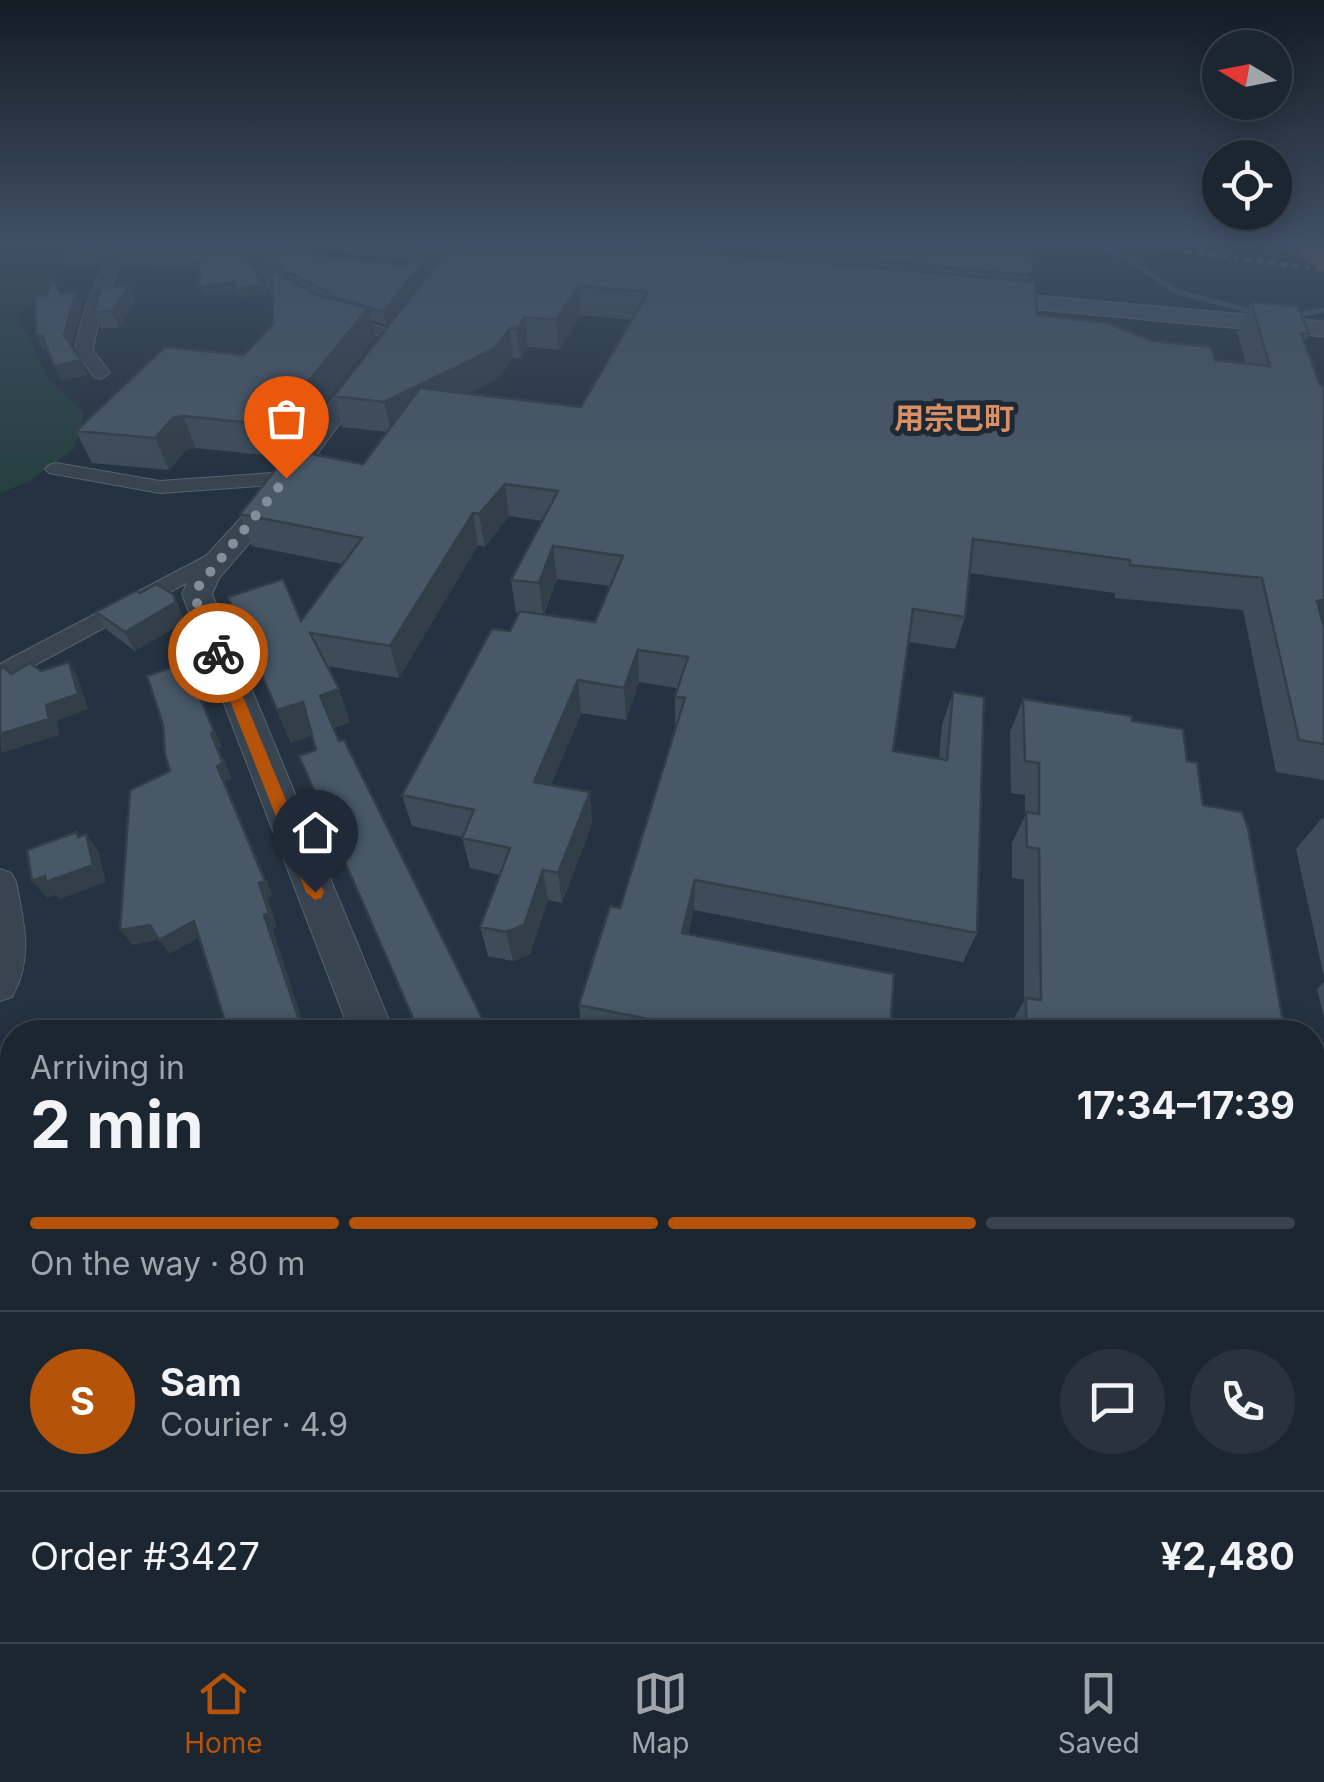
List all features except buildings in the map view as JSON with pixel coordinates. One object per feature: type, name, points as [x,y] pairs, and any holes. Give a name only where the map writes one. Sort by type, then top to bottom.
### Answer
[{"type":"main road","points":[[1224,320],[1324,329]]},
{"type":"street","points":[[89,320],[84,350],[101,373]]},
{"type":"street","points":[[341,320],[395,335]]},
{"type":"street","points":[[367,1020],[197,603],[198,587],[406,320]]},
{"type":"street","points":[[56,469],[160,487],[286,478]]},
{"type":"street","points":[[0,675],[223,554]]},
{"type":"street","points":[[0,882],[12,956],[10,972],[0,986]]},
{"type":"green space","points":[[0,320],[19,320],[47,376],[84,414],[74,449],[28,482],[0,493]]},
{"type":"way so far","points":[[218,653],[197,603],[198,587],[286,478]]},
{"type":"district","name":"用宗巴町","points":[[954,418]]},
{"type":"route","points":[[218,653],[315,892]]}]
